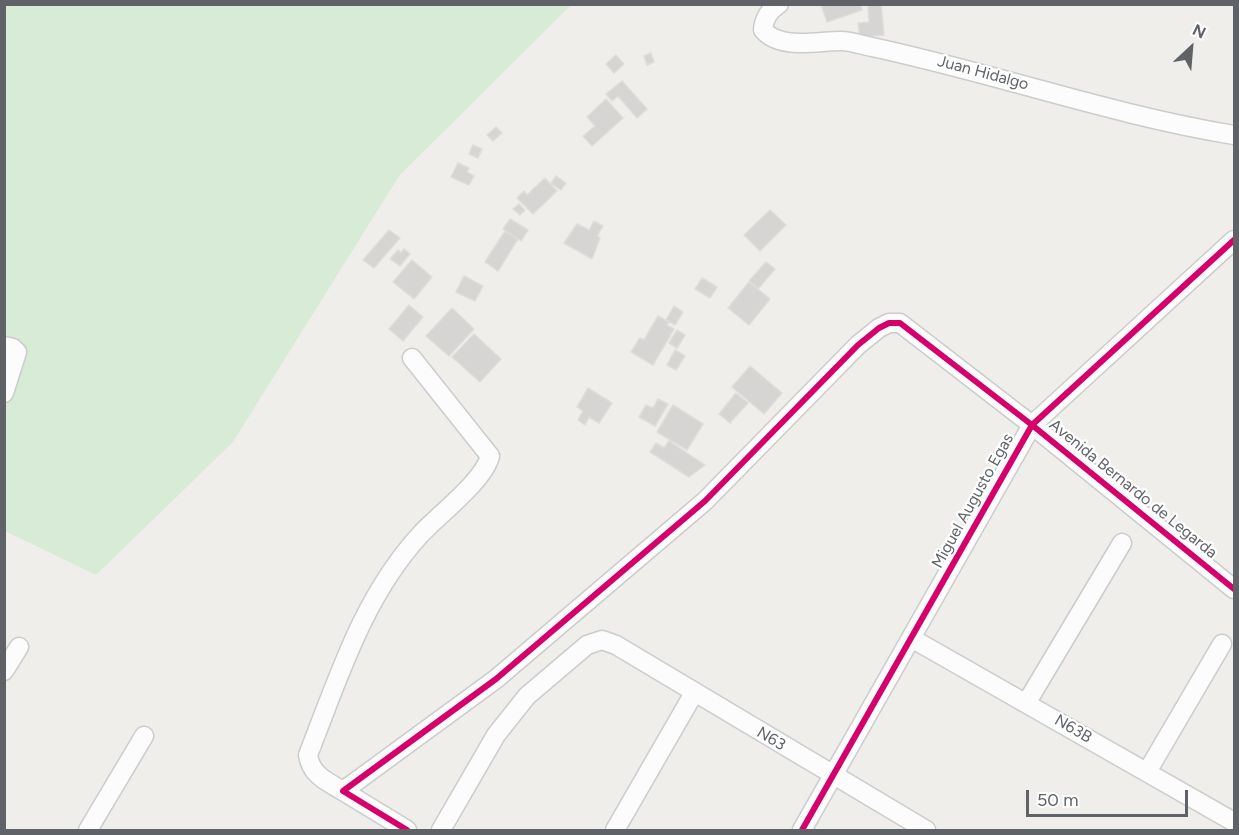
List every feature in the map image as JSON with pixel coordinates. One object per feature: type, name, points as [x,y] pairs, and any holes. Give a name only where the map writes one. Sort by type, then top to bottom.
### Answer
[{"type":"street","name":"Juan Hidalgo","points":[[779,4],[770,11],[763,22],[763,30],[769,37],[784,42],[844,41],[950,64],[1171,125],[1234,135]]},
{"type":"street","name":"Miguel Augusto Egas","points":[[802,831],[835,777],[1032,425],[1234,240]]},
{"type":"street","name":"Avenida Bernardo de Legarda","points":[[343,791],[501,675],[525,652],[705,501],[858,345],[879,328],[890,323],[900,323],[1032,425],[1234,589]]},
{"type":"street","points":[[4,346],[13,348],[17,352],[4,393]]},
{"type":"street","points":[[407,831],[317,776],[310,767],[308,755],[364,613],[418,536],[474,480],[490,456],[412,358]]},
{"type":"street","points":[[1027,702],[1122,543]]},
{"type":"street","name":"N63B","points":[[911,638],[1027,702],[1234,822]]},
{"type":"street","name":"N63","points":[[441,831],[496,735],[527,696],[587,645],[602,640],[616,645],[926,831]]},
{"type":"street","points":[[1147,772],[1222,644]]},
{"type":"street","points":[[4,671],[19,647]]},
{"type":"street","points":[[615,831],[694,693]]},
{"type":"street","points":[[88,831],[144,736]]},
{"type":"green space","points":[[4,5],[571,5],[399,176],[233,442],[96,575],[5,531]]},
{"type":"building","points":[[821,4],[860,4],[862,10],[827,22]]},
{"type":"building","points":[[868,4],[881,4],[884,35],[860,37],[858,23],[869,22]]},
{"type":"building","points":[[651,53],[654,62],[647,65],[644,56]]},
{"type":"building","points":[[616,55],[624,64],[614,73],[606,64]]},
{"type":"building","points":[[622,81],[647,109],[637,118],[618,96],[612,101],[606,94]]},
{"type":"building","points":[[606,99],[623,118],[592,146],[583,136],[595,126],[587,117]]},
{"type":"building","points":[[496,127],[502,133],[493,141],[487,135]]},
{"type":"building","points":[[473,145],[482,149],[478,158],[469,154]]},
{"type":"building","points":[[458,163],[469,168],[467,172],[474,176],[469,185],[451,177]]},
{"type":"building","points":[[556,176],[566,183],[561,190],[551,183]]},
{"type":"building","points":[[545,178],[557,191],[533,214],[517,198],[524,191],[527,195]]},
{"type":"building","points":[[519,204],[525,210],[520,215],[513,209]]},
{"type":"building","points":[[770,210],[786,225],[760,251],[744,235]]},
{"type":"building","points":[[510,219],[528,230],[521,241],[503,229]]},
{"type":"building","points":[[594,221],[603,226],[597,236],[600,238],[592,259],[564,243],[577,224],[589,230]]},
{"type":"building","points":[[389,230],[400,238],[374,268],[363,260]]},
{"type":"building","points":[[505,231],[518,239],[498,271],[485,262]]},
{"type":"building","points":[[404,249],[410,254],[400,266],[390,259],[398,250],[401,253]]},
{"type":"building","points":[[412,260],[432,277],[414,299],[393,282]]},
{"type":"building","points":[[766,262],[775,269],[758,289],[749,281]]},
{"type":"building","points":[[464,276],[483,286],[475,301],[456,292]]},
{"type":"building","points":[[702,278],[717,287],[710,298],[695,289]]},
{"type":"building","points":[[749,282],[770,299],[749,325],[728,308]]},
{"type":"building","points":[[409,305],[423,317],[403,341],[389,329]]},
{"type":"building","points":[[674,306],[683,312],[675,325],[666,320]]},
{"type":"building","points":[[452,308],[474,329],[449,356],[426,336]]},
{"type":"building","points":[[658,316],[669,322],[667,325],[674,329],[653,365],[631,352],[640,338],[644,340]]},
{"type":"building","points":[[677,330],[685,335],[677,348],[669,343]]},
{"type":"building","points":[[474,334],[501,359],[480,382],[452,357]]},
{"type":"building","points":[[675,350],[685,356],[676,370],[667,365]]},
{"type":"building","points":[[750,366],[782,393],[764,414],[732,387]]},
{"type":"building","points":[[588,388],[612,403],[599,423],[589,417],[585,425],[578,420],[583,411],[577,407]]},
{"type":"building","points":[[736,393],[748,403],[730,423],[719,414]]},
{"type":"building","points":[[658,399],[668,404],[655,426],[639,417],[646,405],[653,408]]},
{"type":"building","points":[[673,405],[703,424],[687,450],[657,432]]},
{"type":"building","points":[[669,441],[705,465],[689,477],[650,452],[656,443],[664,448]]},
{"type":"cycle path","points":[[802,830],[1032,425],[1234,240]]},
{"type":"cycle path","points":[[407,830],[343,791],[496,679],[705,501],[858,345],[889,323],[900,323],[1032,425],[1234,589]]}]
